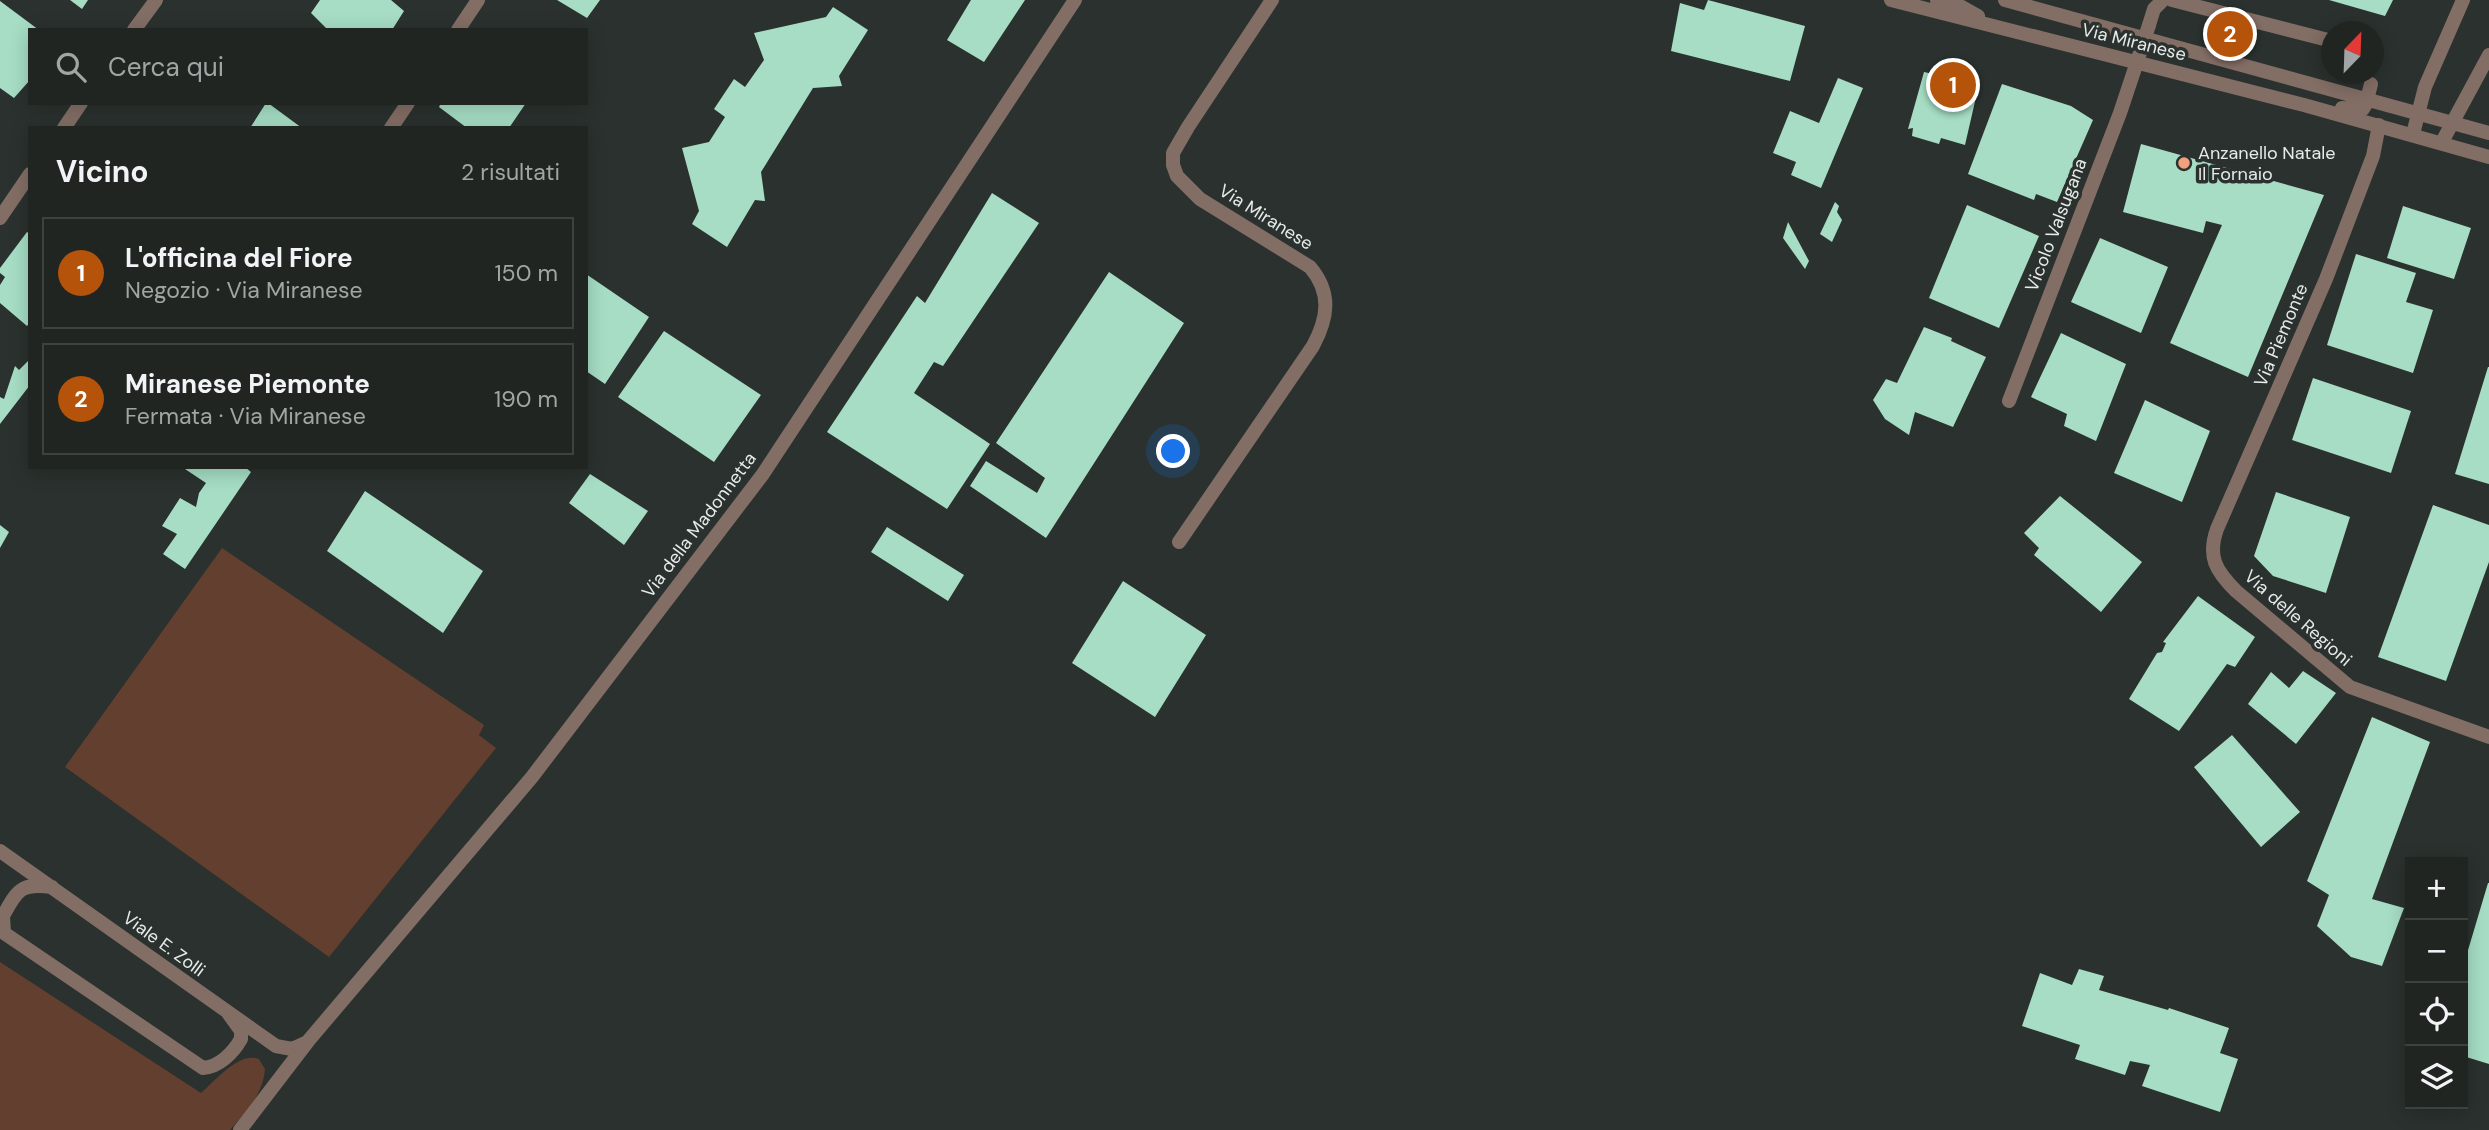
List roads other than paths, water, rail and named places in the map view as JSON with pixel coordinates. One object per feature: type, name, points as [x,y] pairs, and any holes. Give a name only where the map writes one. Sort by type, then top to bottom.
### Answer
[{"type":"street","points":[[135,28],[156,0]]},
{"type":"street","points":[[459,28],[478,0]]},
{"type":"street","name":"Via della Madonnetta","points":[[240,1130],[309,1040],[532,777],[763,474],[1075,0]]},
{"type":"street","name":"Via Miranese","points":[[1179,542],[1313,346],[1326,314],[1324,289],[1310,267],[1200,199],[1177,176],[1173,165],[1172,153],[1272,0]]},
{"type":"street","name":"Via Miranese","points":[[1891,0],[2379,125],[2489,157]]},
{"type":"street","points":[[1937,0],[1963,4],[2002,28]]},
{"type":"street","points":[[2004,0],[2146,32],[2489,133]]},
{"type":"street","name":"Vicolo Valsugana","points":[[2009,401],[2120,113],[2154,9],[2163,0]]},
{"type":"street","points":[[2172,0],[2321,38]]},
{"type":"street","points":[[2413,134],[2425,87],[2463,0]]},
{"type":"street","points":[[2442,142],[2489,55]]},
{"type":"street","points":[[2320,110],[2334,106],[2360,110],[2364,108],[2371,84]]},
{"type":"street","points":[[67,126],[80,105]]},
{"type":"street","points":[[392,126],[407,105]]},
{"type":"street","name":"Via Piemonte","points":[[2213,557],[2217,529],[2326,279],[2373,156],[2379,125]]},
{"type":"street","points":[[0,218],[28,177]]},
{"type":"street","name":"Via delle Regioni","points":[[2213,557],[2236,592],[2342,683],[2488,733]]},
{"type":"street","name":"Viale E. Zolli","points":[[0,851],[276,1046],[292,1049],[309,1040]]},
{"type":"street","points":[[52,887],[31,884],[25,886],[3,916],[4,933],[203,1068],[222,1061],[241,1040],[241,1031],[228,1013]]},
{"type":"place","name":"Miranese Piemonte","points":[[2230,34]]},
{"type":"place","name":"L'officina del Fiore","points":[[1953,85]]},
{"type":"place","name":"Anzanello Natale Il Fornaio","points":[[2184,163]]}]
